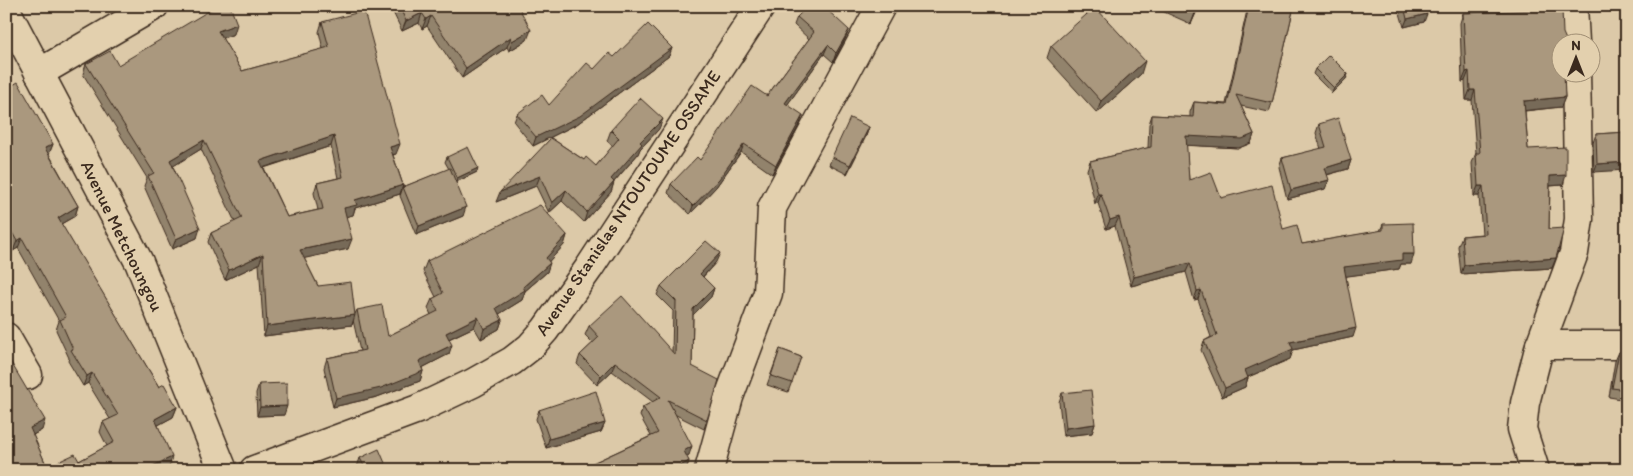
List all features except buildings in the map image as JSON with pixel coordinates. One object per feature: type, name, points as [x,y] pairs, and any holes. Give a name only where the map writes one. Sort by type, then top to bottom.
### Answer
[{"type":"street","points":[[39,73],[154,6]]},
{"type":"street","name":"Avenue Stanislas NTOUTOUME OSSAME","points":[[254,470],[418,409],[473,383],[512,361],[530,347],[545,330],[589,268],[761,6]]},
{"type":"street","points":[[709,470],[729,396],[768,293],[772,208],[881,6]]},
{"type":"street","points":[[1573,6],[1574,32]]},
{"type":"street","name":"Avenue Metchoungou","points":[[6,10],[139,262],[223,470]]},
{"type":"street","points":[[1535,470],[1522,429],[1525,403],[1540,345],[1574,253],[1579,219],[1579,132],[1576,82]]},
{"type":"street","points":[[6,337],[28,375]]},
{"type":"street","points":[[1540,345],[1627,345]]}]
